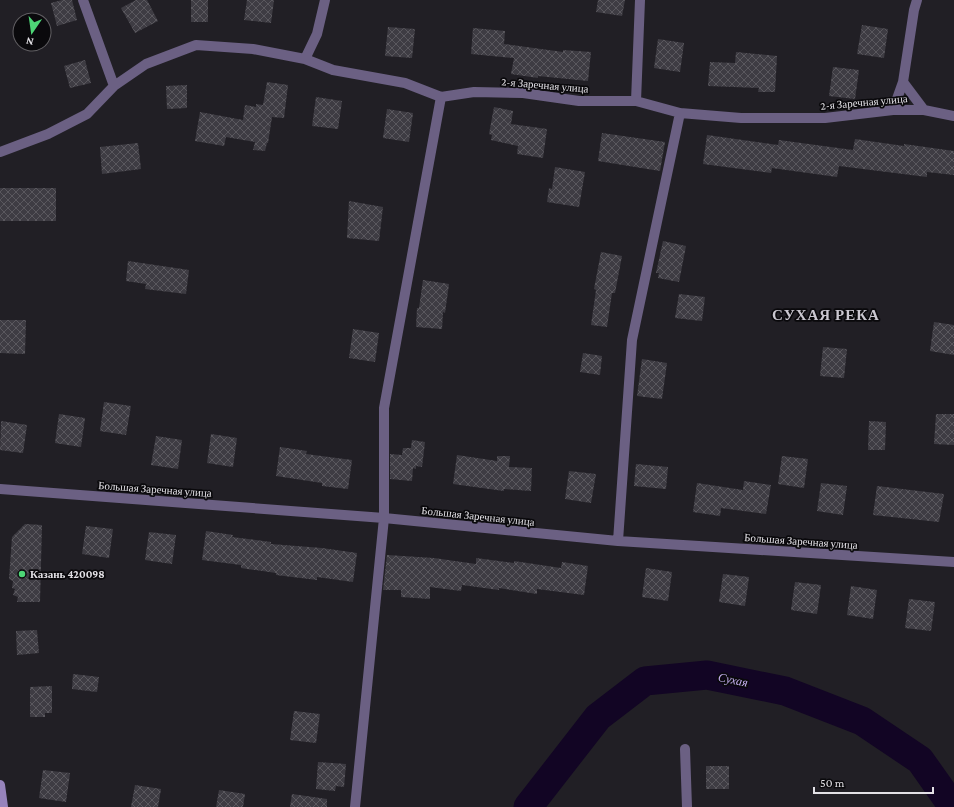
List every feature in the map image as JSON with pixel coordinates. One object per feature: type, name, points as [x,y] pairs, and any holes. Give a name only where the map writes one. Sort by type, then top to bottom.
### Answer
[{"type":"main road","points":[[0,785],[3,807]]},
{"type":"street","points":[[83,0],[114,86]]},
{"type":"street","points":[[305,59],[317,34],[325,0]]},
{"type":"street","points":[[636,101],[640,0]]},
{"type":"street","points":[[893,110],[903,82],[914,10],[917,0]]},
{"type":"street","name":"2-я Заречная улица","points":[[0,152],[48,134],[87,114],[114,86],[146,64],[196,45],[253,48],[305,59],[333,70],[405,83],[441,97],[474,92],[523,93],[579,102],[636,101],[680,113],[741,118],[825,118],[893,110],[924,110],[954,116]]},
{"type":"street","points":[[903,82],[924,110]]},
{"type":"street","points":[[355,807],[384,518],[384,408],[441,97]]},
{"type":"street","points":[[618,541],[632,340],[680,113]]},
{"type":"street","name":"Большая Заречная улица","points":[[0,489],[384,518],[618,541],[954,562]]},
{"type":"street","points":[[685,749],[687,807]]},
{"type":"building","points":[[62,0],[72,0],[77,20],[57,26],[51,3]]},
{"type":"building","points":[[136,0],[147,0],[158,21],[135,33],[121,8]]},
{"type":"building","points":[[191,0],[208,0],[208,22],[191,22]]},
{"type":"building","points":[[247,0],[274,0],[271,23],[244,20]]},
{"type":"building","points":[[598,0],[625,0],[622,16],[596,12]]},
{"type":"building","points":[[862,25],[888,29],[884,58],[857,54]]},
{"type":"building","points":[[388,27],[415,29],[412,58],[385,56]]},
{"type":"building","points":[[473,28],[505,31],[504,44],[563,52],[563,50],[591,52],[588,81],[538,76],[538,78],[511,74],[514,58],[471,54]]},
{"type":"building","points":[[658,39],[684,43],[680,72],[654,68]]},
{"type":"building","points":[[736,52],[777,56],[775,92],[758,92],[759,88],[708,86],[710,62],[735,63]]},
{"type":"building","points":[[85,60],[91,83],[70,88],[64,66]]},
{"type":"building","points":[[833,67],[859,70],[855,99],[829,96]]},
{"type":"building","points":[[267,82],[288,85],[284,118],[272,117],[268,143],[265,151],[253,150],[255,142],[226,137],[224,146],[195,141],[200,112],[243,120],[245,105],[256,107],[256,104],[263,105]]},
{"type":"building","points":[[187,85],[187,108],[167,109],[166,86]]},
{"type":"building","points":[[316,97],[342,101],[338,129],[312,126]]},
{"type":"building","points":[[494,107],[513,111],[511,124],[547,129],[543,158],[517,154],[518,146],[491,140],[492,135],[489,134]]},
{"type":"building","points":[[387,109],[413,113],[409,142],[383,138]]},
{"type":"building","points":[[602,133],[665,142],[660,171],[598,161]]},
{"type":"building","points":[[707,135],[778,145],[779,140],[853,150],[855,139],[954,151],[954,175],[927,172],[927,177],[839,166],[837,177],[772,168],[771,173],[703,164]]},
{"type":"building","points":[[138,143],[141,169],[102,174],[100,147]]},
{"type":"building","points":[[555,167],[585,172],[579,207],[547,202],[549,188],[552,189]]},
{"type":"building","points":[[0,188],[56,188],[56,221],[0,221]]},
{"type":"building","points":[[349,201],[383,207],[379,241],[347,238]]},
{"type":"building","points":[[663,241],[686,246],[679,282],[658,278],[659,273],[656,273]]},
{"type":"building","points":[[601,252],[622,256],[615,293],[612,293],[607,327],[591,325],[596,290],[594,289]]},
{"type":"building","points":[[128,261],[189,270],[186,294],[145,289],[146,284],[126,281]]},
{"type":"building","points":[[423,280],[449,284],[445,313],[443,312],[442,329],[416,327],[417,308],[419,308]]},
{"type":"building","points":[[679,294],[705,297],[702,321],[675,318]]},
{"type":"building","points":[[0,320],[26,320],[25,354],[0,353]]},
{"type":"building","points":[[934,322],[954,325],[954,355],[930,351]]},
{"type":"building","points":[[353,329],[379,333],[375,362],[349,358]]},
{"type":"building","points":[[823,347],[847,349],[844,378],[820,376]]},
{"type":"building","points":[[583,353],[602,356],[600,375],[580,372]]},
{"type":"building","points":[[642,359],[667,363],[662,399],[637,396]]},
{"type":"building","points":[[104,402],[131,406],[126,435],[100,431]]},
{"type":"building","points":[[59,414],[85,418],[81,447],[55,443]]},
{"type":"building","points":[[936,414],[954,414],[954,445],[934,444]]},
{"type":"building","points":[[1,421],[27,425],[23,453],[0,450]]},
{"type":"building","points":[[869,421],[886,422],[885,450],[868,450]]},
{"type":"building","points":[[211,434],[237,438],[233,467],[207,463]]},
{"type":"building","points":[[156,436],[182,440],[178,469],[151,465]]},
{"type":"building","points":[[412,440],[425,442],[422,467],[416,466],[416,469],[413,468],[412,481],[390,479],[390,454],[402,455],[403,448],[411,448]]},
{"type":"building","points":[[280,447],[307,451],[306,454],[352,460],[348,489],[322,486],[322,483],[276,476]]},
{"type":"building","points":[[457,455],[497,461],[497,456],[510,456],[509,467],[532,468],[531,491],[504,489],[504,491],[453,484]]},
{"type":"building","points":[[782,456],[808,459],[804,488],[778,484]]},
{"type":"building","points":[[636,464],[668,467],[666,489],[634,486]]},
{"type":"building","points":[[569,471],[596,474],[591,503],[565,499]]},
{"type":"building","points":[[744,481],[771,485],[766,514],[721,508],[720,516],[693,512],[697,483],[743,490]]},
{"type":"building","points":[[821,483],[847,486],[843,515],[817,511]]},
{"type":"building","points":[[877,486],[944,494],[939,522],[873,515]]},
{"type":"building","points":[[25,524],[42,525],[40,602],[17,602],[18,597],[13,595],[15,589],[12,588],[13,581],[9,579],[12,537]]},
{"type":"building","points":[[86,526],[113,529],[109,558],[82,554]]},
{"type":"building","points":[[206,531],[233,535],[232,537],[271,542],[271,544],[322,548],[357,553],[353,582],[317,577],[317,580],[276,575],[276,573],[241,568],[241,565],[202,560]]},
{"type":"building","points":[[149,532],[176,535],[172,564],[145,560]]},
{"type":"building","points":[[387,555],[434,558],[476,564],[476,558],[514,563],[514,561],[561,568],[562,562],[588,566],[584,595],[537,589],[537,594],[499,588],[499,590],[462,585],[461,591],[430,587],[430,599],[401,597],[401,590],[383,590]]},
{"type":"building","points":[[646,568],[672,572],[668,601],[642,597]]},
{"type":"building","points":[[723,574],[749,577],[745,606],[719,602]]},
{"type":"building","points":[[795,582],[821,585],[817,614],[791,610]]},
{"type":"building","points":[[851,586],[877,590],[873,619],[847,615]]},
{"type":"building","points":[[909,599],[935,602],[931,631],[905,628]]},
{"type":"building","points":[[37,630],[39,653],[17,655],[16,631]]},
{"type":"building","points":[[73,674],[99,677],[97,692],[72,689]]},
{"type":"building","points":[[52,686],[52,713],[45,713],[45,717],[30,717],[30,687]]},
{"type":"building","points":[[294,711],[320,714],[316,743],[290,740]]},
{"type":"building","points":[[318,762],[346,764],[344,787],[336,786],[335,791],[316,789]]},
{"type":"building","points":[[706,766],[729,766],[729,789],[706,789]]},
{"type":"building","points":[[43,770],[70,773],[66,802],[39,798]]},
{"type":"building","points":[[135,785],[161,789],[158,807],[131,807]]},
{"type":"building","points":[[219,790],[245,794],[243,807],[216,807]]},
{"type":"building","points":[[292,794],[327,799],[327,807],[290,807]]},
{"type":"waterway","name":"Сухая","points":[[528,807],[598,717],[645,681],[707,675],[785,691],[862,721],[920,760],[952,807]]},
{"type":"place","name":"Казань 420098","points":[[22,574]]},
{"type":"district","name":"СУХАЯ РЕКА","points":[[826,315]]}]
